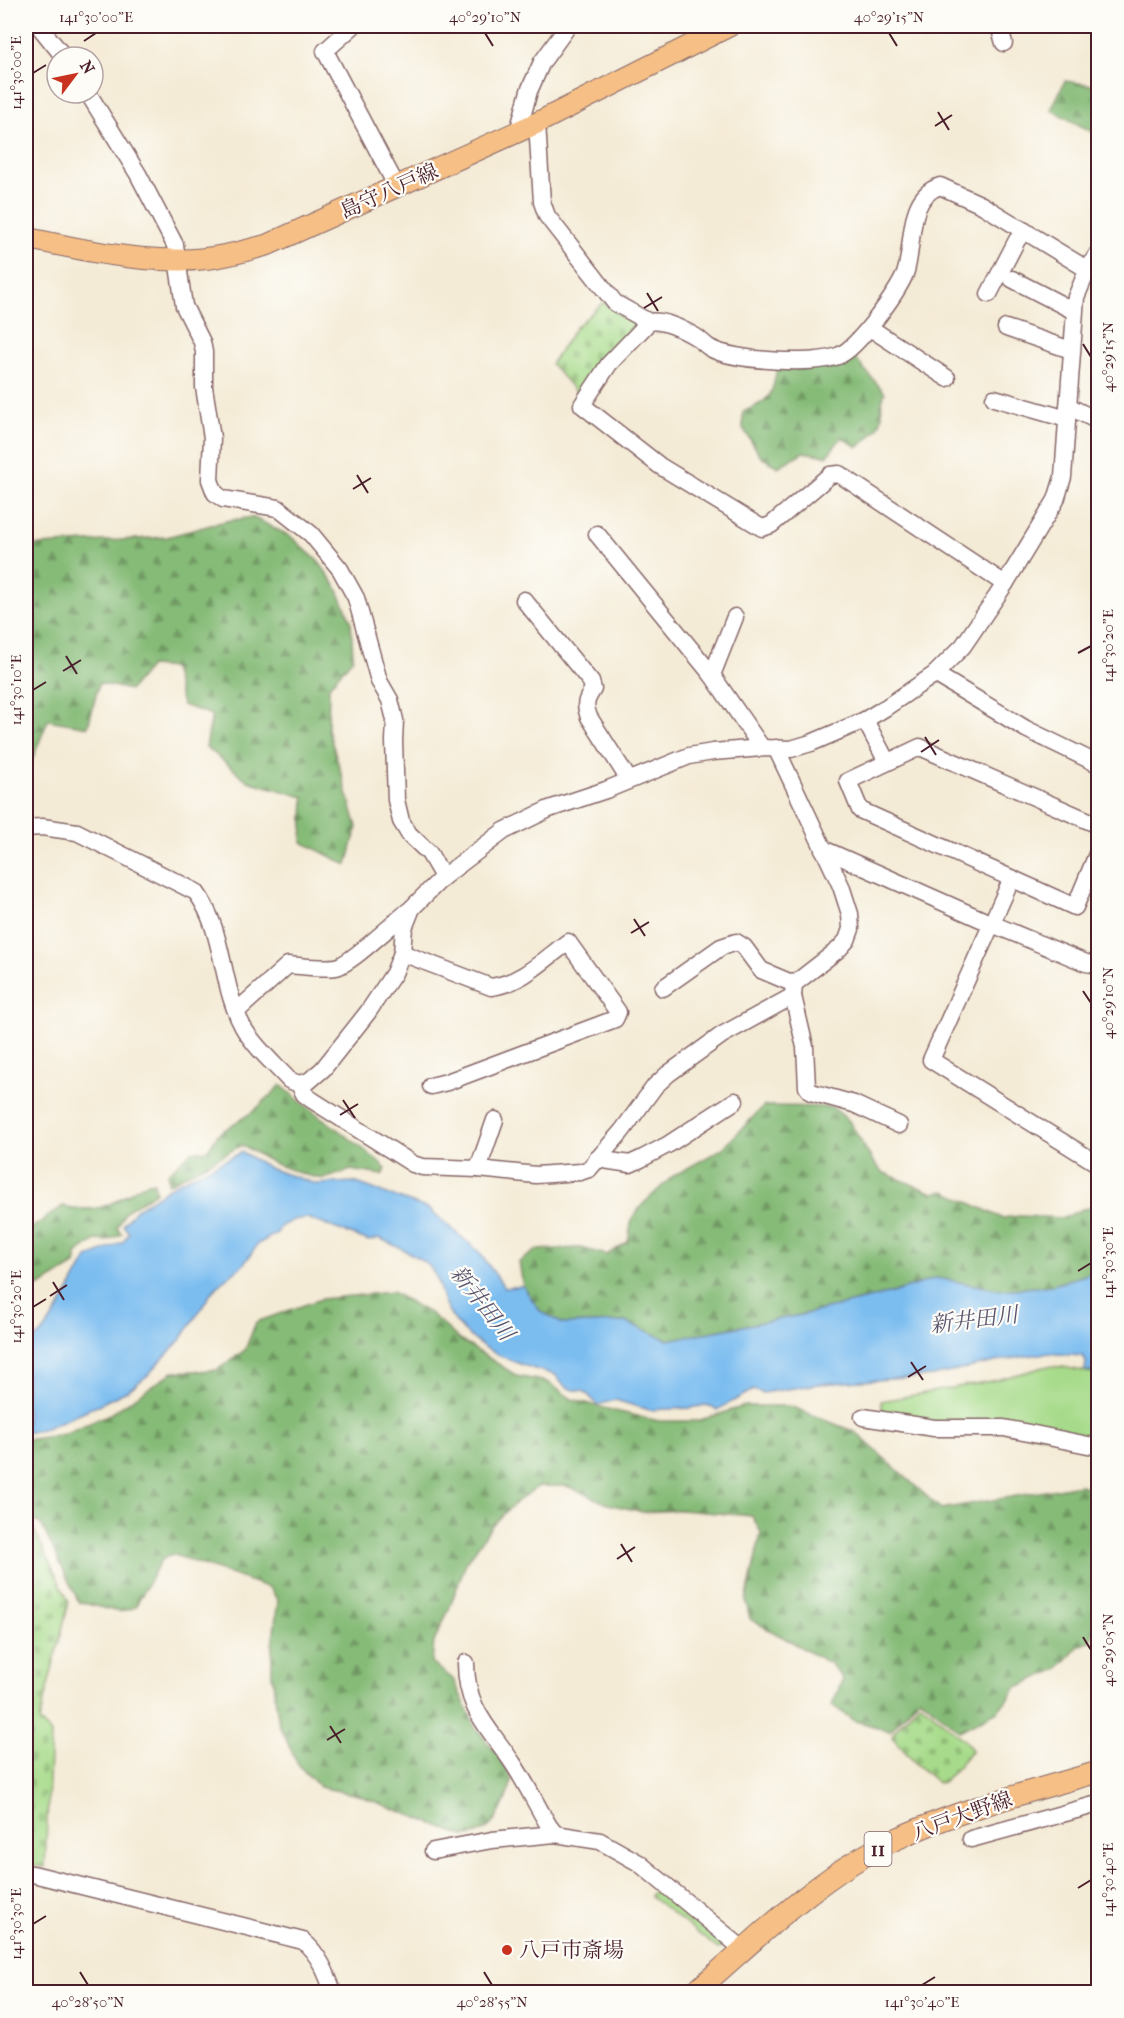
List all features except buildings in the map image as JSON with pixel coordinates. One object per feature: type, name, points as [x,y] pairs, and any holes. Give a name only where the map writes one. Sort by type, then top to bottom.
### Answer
[{"type":"main road","name":"島守八戸線","points":[[26,238],[147,259],[178,260],[237,254],[267,245],[527,128],[729,26]]},
{"type":"main road","name":"八戸大野線","points":[[695,1992],[806,1896],[853,1863],[890,1842],[946,1818],[1098,1772]]},
{"type":"street","points":[[39,26],[54,45]]},
{"type":"street","points":[[353,26],[325,51],[397,187]]},
{"type":"street","points":[[568,26],[542,62],[529,91],[527,128],[542,202],[547,216],[615,303],[649,322]]},
{"type":"street","points":[[999,26],[1004,42]]},
{"type":"street","points":[[95,105],[138,174],[175,245],[184,306],[202,342],[204,352],[204,387],[212,438],[210,480],[215,493],[223,500],[278,508],[311,534],[340,569],[356,598],[379,681],[390,700],[395,720],[396,800],[401,821],[409,834],[429,853],[443,877]]},
{"type":"street","points":[[1005,584],[839,474],[830,475],[771,525],[762,528],[660,466],[582,405],[609,364],[649,322],[657,320],[696,337],[710,348],[727,355],[769,360],[810,360],[839,356],[854,346],[870,328],[904,275],[915,215],[923,198],[930,190],[940,186],[982,205],[1093,272]]},
{"type":"street","points":[[989,294],[1017,240],[1025,231]]},
{"type":"street","points":[[237,1011],[288,965],[338,967],[359,953],[412,908],[443,877],[504,831],[528,818],[689,756],[713,752],[791,748],[811,743],[865,720],[935,674],[963,646],[1005,584],[1056,500],[1063,477],[1076,297],[1093,272],[1098,253]]},
{"type":"street","points":[[1012,279],[1074,310]]},
{"type":"street","points":[[870,328],[947,378]]},
{"type":"street","points":[[1006,328],[1071,350]]},
{"type":"street","points":[[993,398],[1068,412],[1098,422]]},
{"type":"street","points":[[26,828],[42,827],[77,832],[196,892],[206,905],[231,996],[244,1028],[290,1080],[298,1084],[304,1094],[412,1164],[422,1167],[478,1169],[536,1175],[558,1175],[589,1169],[622,1131],[655,1086],[668,1074],[722,1035],[794,990],[839,949],[847,940],[851,929],[850,914],[841,886],[769,748],[597,534]]},
{"type":"street","points":[[524,600],[591,682],[593,688],[584,702],[585,708],[629,780]]},
{"type":"street","points":[[712,675],[735,617]]},
{"type":"street","points":[[935,674],[1026,729],[1098,764]]},
{"type":"street","points":[[865,720],[887,762]]},
{"type":"street","points":[[1098,825],[920,747],[848,781],[860,810],[1075,907],[1098,852]]},
{"type":"street","points":[[823,849],[992,924],[1086,963],[1098,965]]},
{"type":"street","points":[[1012,878],[931,1060],[1098,1164]]},
{"type":"street","points":[[298,1084],[309,1081],[323,1069],[394,973],[402,953],[404,928],[412,908]]},
{"type":"street","points":[[402,953],[491,987],[501,986],[516,979],[568,942],[618,1012],[615,1019],[431,1086]]},
{"type":"street","points":[[663,988],[721,947],[736,942],[744,947],[762,969],[794,990],[805,1047],[807,1088],[810,1092],[854,1104],[899,1125]]},
{"type":"street","points":[[597,1159],[630,1164],[669,1144],[735,1101]]},
{"type":"street","points":[[478,1169],[495,1120]]},
{"type":"street","points":[[863,1417],[934,1428],[1004,1428],[1098,1447]]},
{"type":"street","points":[[466,1663],[466,1681],[474,1708],[513,1764],[555,1834]]},
{"type":"street","points":[[971,1839],[1098,1804]]},
{"type":"street","points":[[433,1851],[492,1840],[555,1834],[600,1841],[639,1863],[744,1950]]},
{"type":"street","points":[[26,1874],[303,1941],[311,1948],[327,1975],[333,1992]]},
{"type":"green space","points":[[1065,81],[1098,86],[1098,135],[1051,110]]},
{"type":"green space","points":[[604,302],[640,325],[584,394],[578,394],[551,364],[576,327]]},
{"type":"green space","points":[[854,357],[885,393],[882,402],[882,418],[867,440],[858,447],[842,437],[827,456],[803,452],[778,467],[761,457],[743,428],[743,412],[765,401],[769,396],[774,385],[777,367],[809,368],[839,364]]},
{"type":"green space","points":[[252,517],[290,536],[319,562],[337,588],[351,621],[353,658],[329,686],[328,729],[357,827],[347,865],[302,842],[304,797],[248,781],[206,747],[212,715],[182,705],[173,668],[150,666],[130,690],[99,683],[88,727],[48,720],[29,768],[26,769],[26,546],[167,537],[226,521]]},
{"type":"green space","points":[[281,1085],[374,1157],[386,1169],[382,1175],[351,1170],[324,1179],[305,1175],[273,1163],[242,1145],[168,1184],[168,1173],[191,1152],[208,1150],[218,1134],[254,1111]]},
{"type":"green space","points":[[764,1106],[832,1107],[849,1121],[872,1160],[882,1172],[933,1193],[945,1191],[1002,1218],[1020,1216],[1064,1218],[1082,1209],[1098,1207],[1098,1271],[1050,1286],[1001,1290],[937,1278],[892,1293],[801,1315],[668,1340],[625,1322],[563,1324],[540,1311],[523,1286],[519,1262],[537,1250],[581,1248],[607,1255],[628,1242],[632,1218],[643,1204],[673,1176],[722,1149]]},
{"type":"green space","points":[[154,1182],[156,1192],[126,1211],[117,1228],[122,1234],[106,1241],[96,1240],[76,1254],[76,1264],[42,1285],[26,1291],[26,1232],[63,1206],[81,1209],[97,1208],[119,1199],[146,1183]]},
{"type":"green space","points":[[392,1292],[431,1314],[460,1340],[517,1376],[547,1382],[572,1399],[659,1421],[697,1421],[745,1406],[790,1406],[855,1432],[941,1509],[1080,1485],[1098,1491],[1098,1612],[1091,1641],[1079,1646],[1058,1669],[1017,1687],[998,1711],[959,1731],[920,1697],[890,1731],[853,1720],[832,1705],[843,1679],[831,1664],[750,1619],[746,1601],[761,1533],[752,1516],[682,1510],[644,1512],[608,1504],[567,1486],[539,1486],[516,1502],[493,1524],[466,1563],[434,1642],[432,1663],[453,1679],[476,1728],[500,1758],[512,1781],[496,1818],[483,1831],[464,1836],[358,1795],[320,1787],[298,1765],[279,1724],[272,1675],[272,1646],[278,1601],[270,1588],[172,1554],[161,1560],[135,1607],[119,1612],[79,1602],[41,1524],[28,1518],[26,1520],[26,1440],[64,1434],[112,1413],[173,1372],[217,1370],[245,1350],[256,1322],[321,1299]]},
{"type":"green space","points":[[1048,1366],[1098,1374],[1098,1442],[884,1418],[881,1401],[996,1380]]},
{"type":"green space","points":[[33,1528],[69,1602],[39,1721],[51,1733],[45,1867],[26,1865],[26,1532]]},
{"type":"green space","points":[[920,1702],[966,1742],[972,1750],[944,1782],[938,1783],[917,1765],[892,1737],[894,1731]]},
{"type":"green space","points":[[657,1888],[723,1942],[724,1947],[718,1949],[650,1896]]},
{"type":"water","name":"新井田川","points":[[242,1152],[271,1169],[317,1184],[354,1182],[429,1209],[479,1252],[505,1288],[523,1286],[540,1311],[563,1324],[625,1322],[668,1340],[801,1315],[892,1293],[937,1278],[1001,1290],[1050,1286],[1098,1271],[1098,1358],[1094,1358],[1092,1372],[1085,1371],[1086,1361],[1083,1356],[1045,1353],[933,1376],[819,1384],[762,1393],[753,1390],[717,1410],[706,1405],[649,1410],[615,1400],[598,1405],[584,1391],[564,1386],[556,1375],[507,1359],[476,1342],[453,1317],[444,1302],[434,1272],[418,1257],[379,1238],[369,1241],[307,1218],[293,1220],[281,1226],[277,1233],[258,1244],[244,1264],[212,1292],[182,1338],[147,1376],[127,1391],[98,1405],[46,1428],[26,1433],[26,1348],[46,1328],[87,1258],[123,1242],[129,1233],[123,1225],[135,1210],[175,1184]]},
{"type":"place","name":"八戸市斎場","points":[[507,1950]]}]
